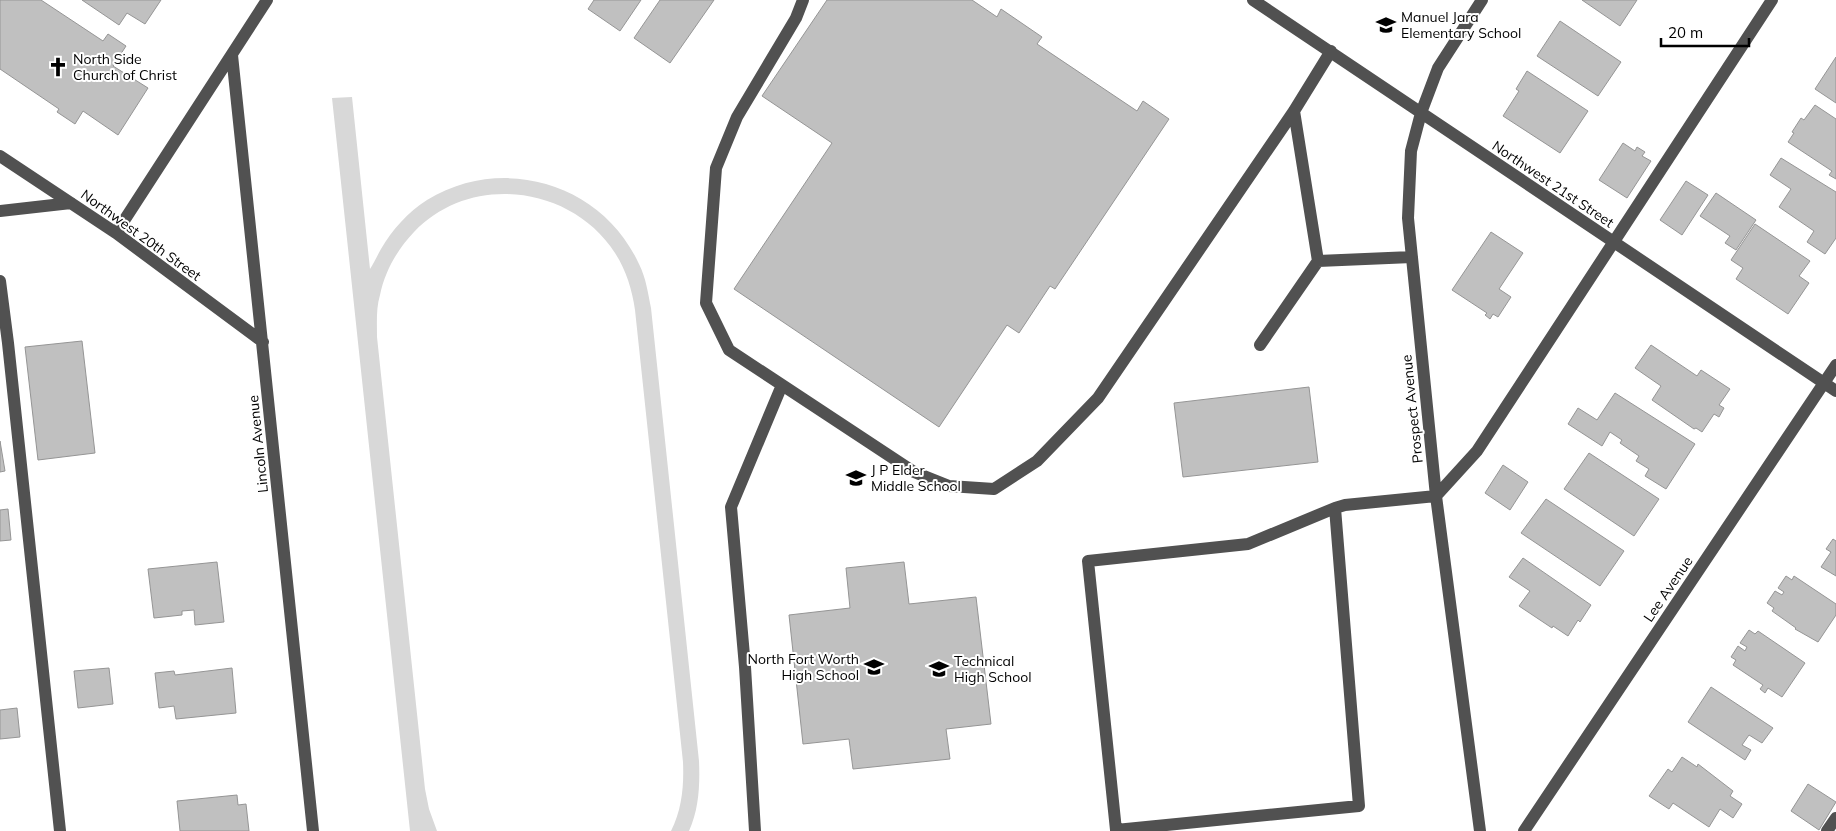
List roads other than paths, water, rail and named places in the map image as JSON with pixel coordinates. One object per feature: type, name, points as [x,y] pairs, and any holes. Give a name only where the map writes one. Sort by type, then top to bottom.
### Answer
[{"type":"street","points":[[116,233],[268,0]]},
{"type":"street","points":[[803,0],[796,18],[737,117],[716,168],[706,303],[729,350],[914,472],[950,486],[994,489],[1037,461],[1098,398],[1294,111],[1331,51]]},
{"type":"street","name":"Northwest 21st Street","points":[[1253,0],[1614,244],[1836,391]]},
{"type":"street","name":"Prospect Avenue","points":[[1480,831],[1436,496],[1408,218],[1411,151],[1421,113],[1438,68],[1482,0]]},
{"type":"street","points":[[1335,508],[1359,806],[1171,828],[1116,830],[1088,561],[1248,544],[1335,508],[1345,505],[1436,496],[1477,451],[1772,0]]},
{"type":"street","name":"Lincoln Avenue","points":[[232,55],[313,831]]},
{"type":"street","points":[[1260,345],[1318,261],[1294,111]]},
{"type":"street","name":"Northwest 20th Street","points":[[0,156],[116,233],[263,342]]},
{"type":"street","points":[[0,210],[71,203]]},
{"type":"street","points":[[1318,261],[1412,257]]},
{"type":"street","points":[[0,282],[60,831]]},
{"type":"street","name":"Lee Avenue","points":[[1524,831],[1836,365]]},
{"type":"street","points":[[755,831],[745,667],[731,508],[782,385]]},
{"type":"street","points":[[1828,831],[1836,818]]},
{"type":"place","name":"Manuel Jara Elementary School","points":[[1386,25]]},
{"type":"place","name":"North Side Church of Christ","points":[[58,67]]},
{"type":"place","name":"J P Elder Middle School","points":[[856,478]]},
{"type":"place","name":"North Fort Worth High School","points":[[874,667]]},
{"type":"place","name":"Technical High School","points":[[939,669]]}]
